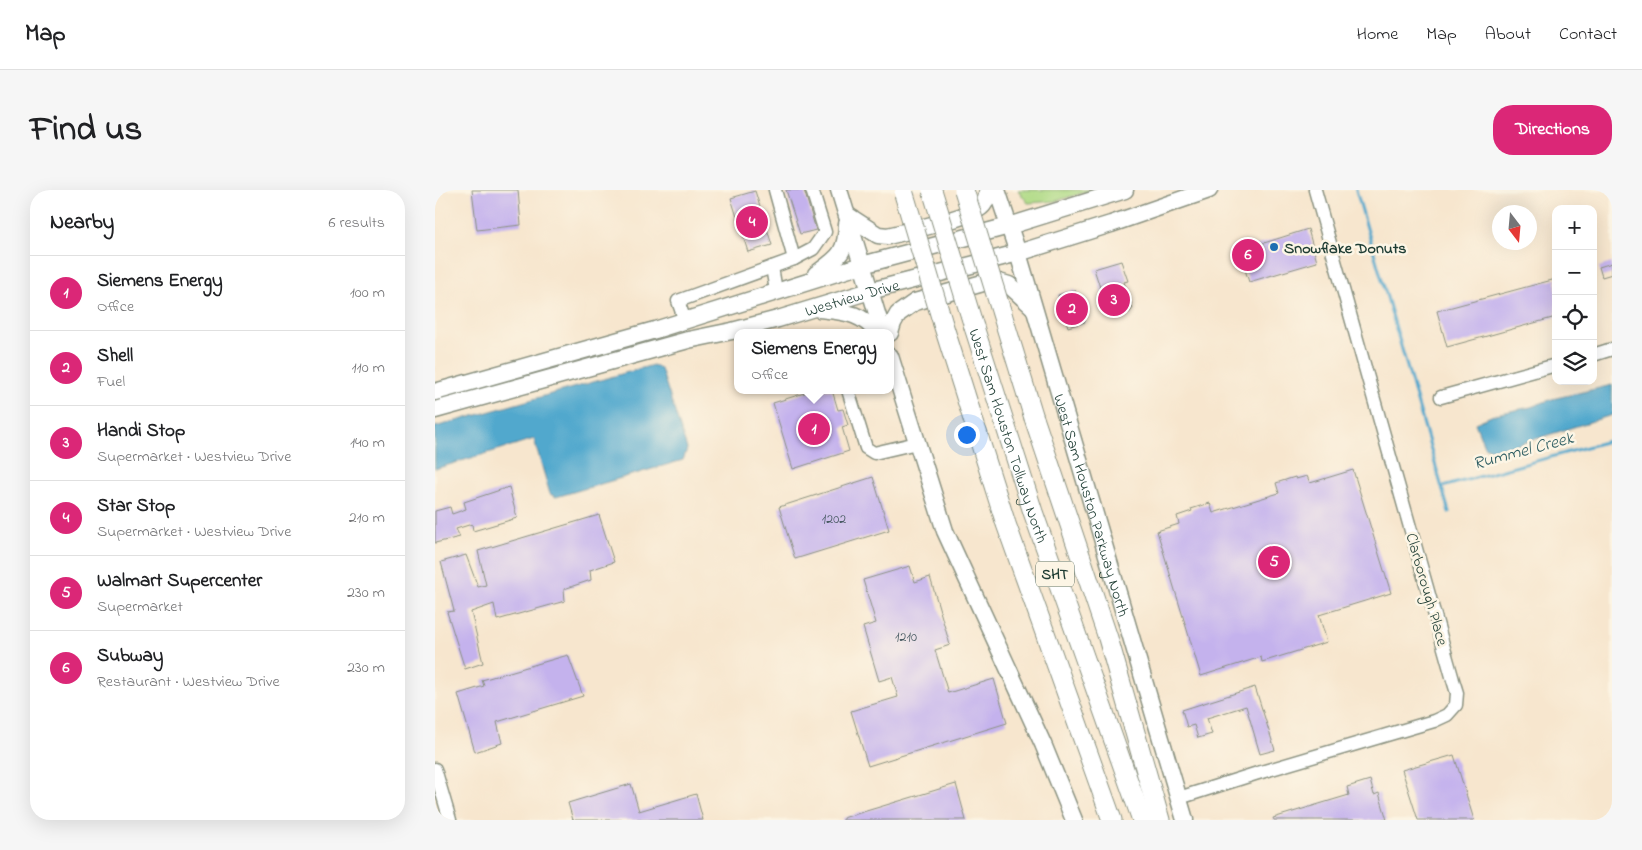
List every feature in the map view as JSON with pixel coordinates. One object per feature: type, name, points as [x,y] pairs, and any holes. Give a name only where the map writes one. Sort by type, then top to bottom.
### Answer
[{"type":"highway","name":"West Sam Houston Tollway North","points":[[933,190],[973,327],[1033,512],[1142,820]]},
{"type":"highway","points":[[964,190],[1034,418],[1107,638],[1161,820]]},
{"type":"highway","name":"West Sam Houston Tollway North","points":[[903,192],[1009,532],[1112,820]]},
{"type":"main road","points":[[839,190],[882,329]]},
{"type":"main road","points":[[847,215],[878,235],[888,236],[965,215],[979,209],[984,204],[988,190]]},
{"type":"main road","name":"West Sam Houston Parkway North","points":[[997,190],[1018,253],[1185,820]]},
{"type":"main road","name":"Westview Drive","points":[[435,392],[685,321],[804,282],[1009,226],[1125,190]]},
{"type":"main road","name":"Westview Drive","points":[[739,329],[870,291],[1018,253],[1111,224],[1209,190]]},
{"type":"main road","points":[[804,282],[834,261],[843,249],[846,242],[847,215]]},
{"type":"main road","points":[[891,329],[898,314],[915,302],[983,283],[999,282],[1009,285],[1033,307]]},
{"type":"main road","points":[[812,308],[859,316],[871,324],[874,329]]},
{"type":"main road","points":[[685,321],[688,340]]},
{"type":"main road","name":"Westview Drive","points":[[435,410],[688,340],[734,330]]},
{"type":"main road","points":[[894,369],[945,531],[1043,744],[1074,820]]},
{"type":"main road","points":[[491,377],[495,394]]},
{"type":"street","points":[[775,190],[795,259]]},
{"type":"street","points":[[685,321],[678,301],[795,259],[813,249],[825,232],[812,190]]},
{"type":"street","name":"Clarborough Place","points":[[1179,798],[1434,721],[1447,715],[1456,705],[1457,693],[1315,190]]},
{"type":"street","points":[[772,267],[776,291]]},
{"type":"street","points":[[1597,354],[1612,349]]},
{"type":"street","points":[[1441,397],[1552,366]]},
{"type":"street","points":[[849,394],[866,448],[874,453],[917,443]]},
{"type":"street","points":[[435,769],[450,820]]},
{"type":"green space","points":[[1018,190],[1093,190],[1056,201],[1028,203]]},
{"type":"water","points":[[653,365],[661,369],[687,449],[683,460],[556,497],[550,494],[534,439],[435,469],[435,427]]},
{"type":"water","points":[[1612,385],[1612,415],[1516,445],[1491,449],[1484,446],[1475,423],[1496,414],[1531,407],[1552,399]]},
{"type":"building","points":[[472,190],[518,190],[521,225],[477,230]]},
{"type":"building","points":[[786,190],[804,190],[816,230],[800,234]]},
{"type":"building","points":[[755,191],[772,245],[748,252],[731,198]]},
{"type":"building","points":[[1308,229],[1317,262],[1249,282],[1239,251]]},
{"type":"building","points":[[1121,261],[1128,281],[1124,282],[1133,308],[1130,312],[1110,318],[1094,269]]},
{"type":"building","points":[[1612,263],[1612,274],[1602,277],[1599,267]]},
{"type":"building","points":[[1552,280],[1552,318],[1447,347],[1437,311]]},
{"type":"building","points":[[1075,290],[1085,322],[1068,327],[1058,295]]},
{"type":"building","points":[[801,394],[833,394],[838,410],[843,409],[848,425],[842,427],[849,451],[793,469],[773,403]]},
{"type":"building","points":[[1353,470],[1391,593],[1319,615],[1327,642],[1262,662],[1261,657],[1201,676],[1157,531],[1179,524],[1177,516],[1210,503],[1213,513],[1279,493],[1276,483],[1295,477],[1296,479],[1307,476],[1310,483]]},
{"type":"building","points":[[873,477],[889,530],[795,559],[779,507]]},
{"type":"building","points":[[509,487],[517,518],[473,531],[472,524],[456,529],[460,537],[435,543],[435,511],[450,507],[452,514],[466,509],[464,502]]},
{"type":"building","points":[[599,515],[614,562],[590,570],[591,580],[564,589],[565,601],[497,620],[494,604],[471,612],[483,663],[465,669],[447,612],[454,611],[441,562],[466,555],[478,587],[486,585],[478,551]]},
{"type":"building","points":[[910,566],[915,582],[930,577],[950,645],[935,650],[948,693],[994,679],[1007,723],[868,766],[851,711],[898,697],[892,677],[879,681],[863,627],[876,623],[863,580]]},
{"type":"building","points":[[568,655],[583,696],[497,722],[502,743],[475,752],[458,694],[484,686],[482,680]]},
{"type":"building","points":[[1255,687],[1275,750],[1260,754],[1246,706],[1207,718],[1212,734],[1198,738],[1194,725],[1187,727],[1182,710]]},
{"type":"building","points":[[1454,755],[1474,820],[1418,820],[1402,770]]},
{"type":"building","points":[[1370,780],[1374,795],[1379,793],[1387,820],[1274,820],[1273,818],[1349,795],[1347,787]]},
{"type":"building","points":[[631,784],[639,811],[696,794],[703,820],[573,820],[568,803]]},
{"type":"building","points":[[956,784],[966,820],[843,820],[843,818]]},
{"type":"waterway","points":[[1356,190],[1449,512]]},
{"type":"waterway","name":"Rummel Creek","points":[[1442,487],[1612,440]]},
{"type":"place","name":"Star Stop","points":[[752,222]]},
{"type":"place","name":"Snowflake Donuts","points":[[1274,247]]},
{"type":"place","name":"Subway","points":[[1248,255]]},
{"type":"place","name":"Handi Stop","points":[[1114,300]]},
{"type":"place","name":"Shell","points":[[1072,309]]},
{"type":"place","name":"Siemens Energy","points":[[814,429]]},
{"type":"place","name":"Walmart Supercenter","points":[[1274,562]]}]
